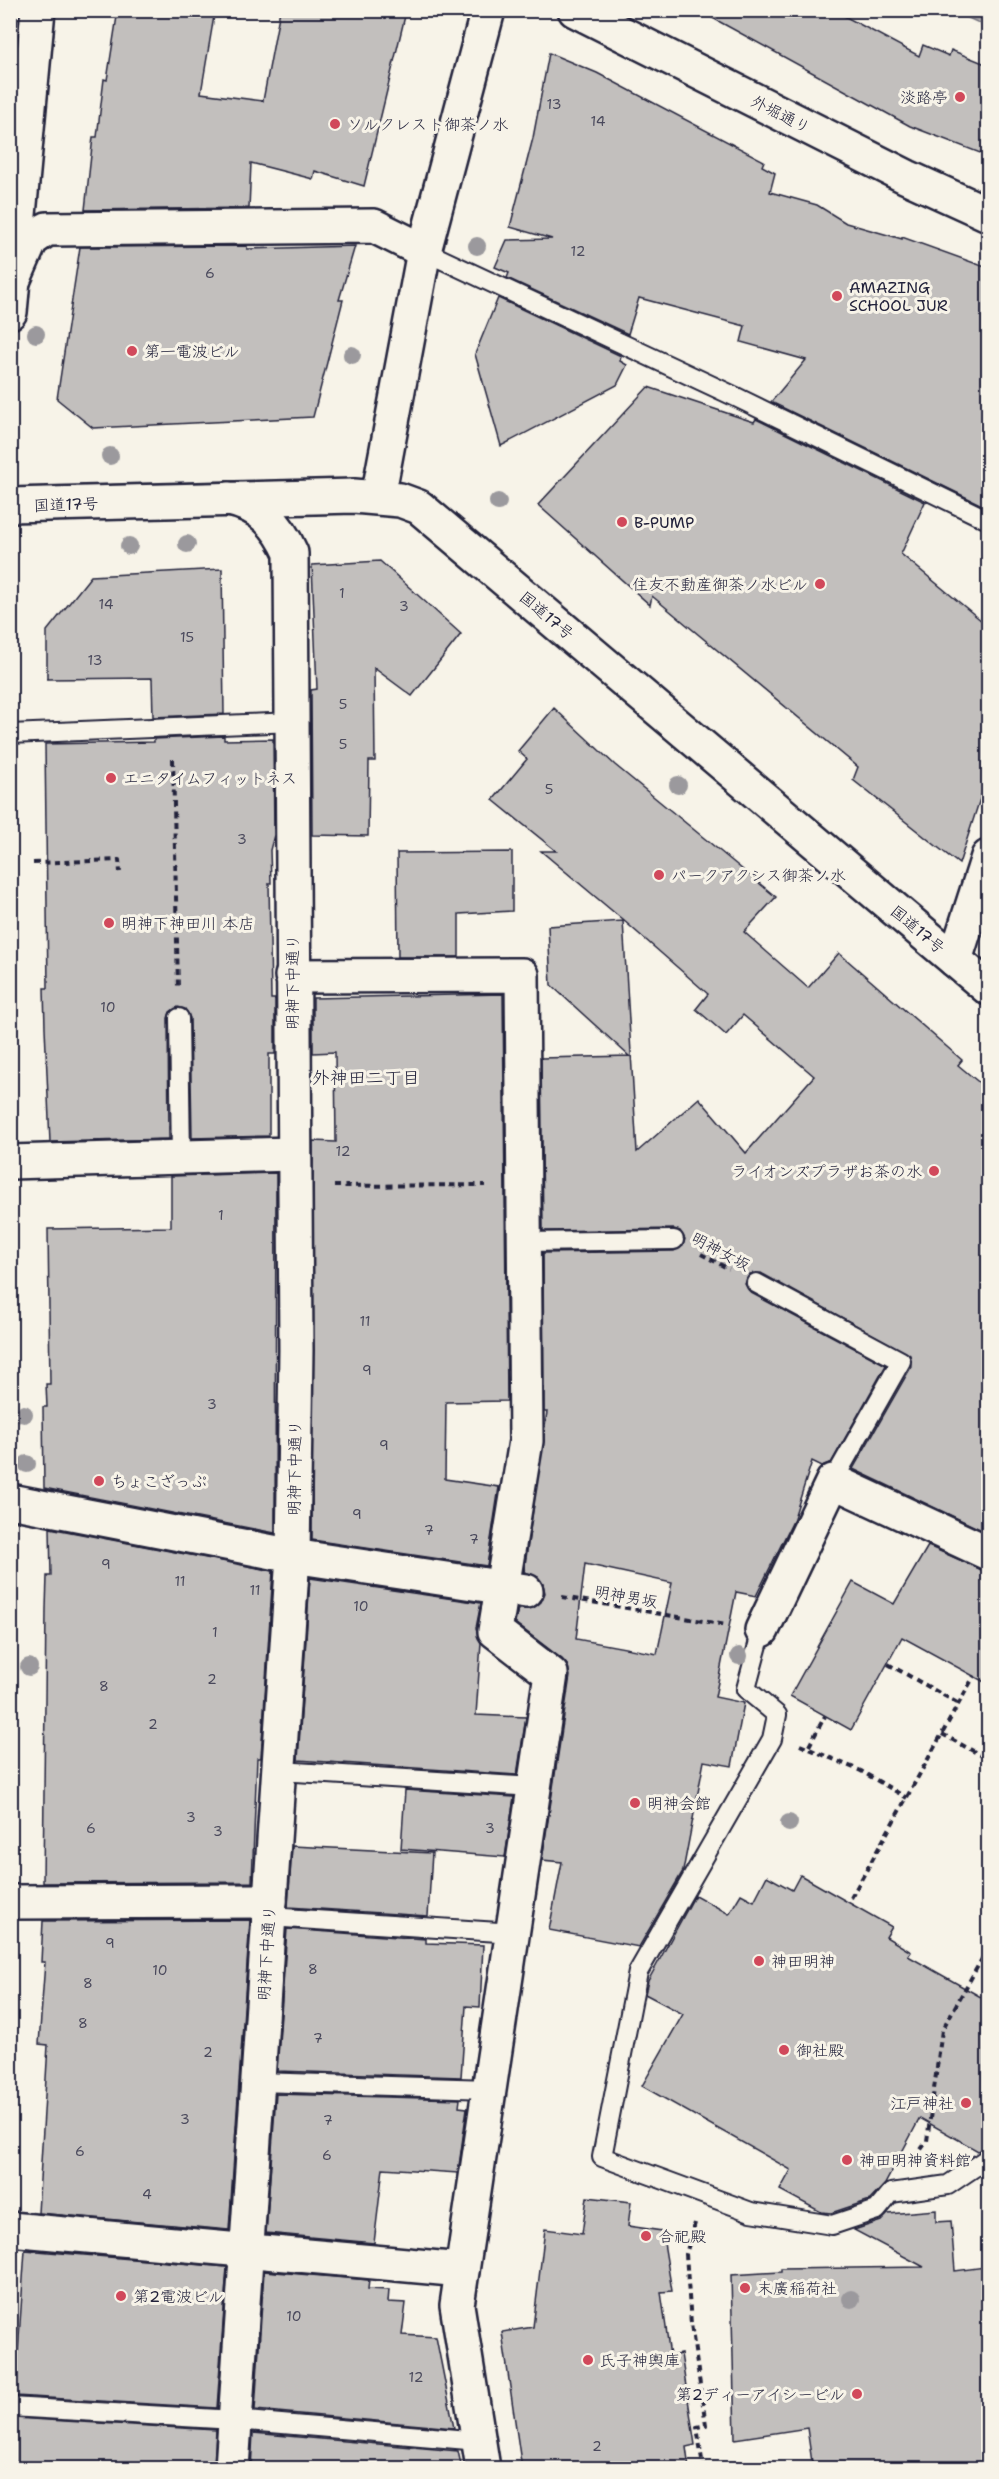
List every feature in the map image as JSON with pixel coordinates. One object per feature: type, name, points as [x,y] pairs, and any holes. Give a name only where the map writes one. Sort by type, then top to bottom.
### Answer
[{"type":"main road","points":[[12,297],[38,10]]},
{"type":"main road","points":[[378,497],[424,251],[488,10]]},
{"type":"main road","name":"外堀通り","points":[[575,10],[896,172],[988,214]]},
{"type":"main road","points":[[12,297],[31,240],[47,229],[374,226],[424,251]]},
{"type":"main road","name":"国道17号","points":[[10,506],[378,497],[400,500],[419,507],[988,988]]},
{"type":"main road","name":"明神下中通り","points":[[229,499],[257,508],[273,521],[291,553],[293,1186],[296,1350],[293,1556],[232,2469]]},
{"type":"main road","points":[[955,960],[988,857]]},
{"type":"main road","points":[[292,976],[522,975],[526,1441],[513,1589],[495,1631],[551,1674],[457,2305],[481,2455]]},
{"type":"main road","points":[[10,1162],[293,1154]]},
{"type":"main road","points":[[762,1630],[833,1481],[988,1553]]},
{"type":"main road","points":[[10,1501],[293,1556],[513,1589]]},
{"type":"main road","points":[[10,1902],[269,1909]]},
{"type":"main road","points":[[10,2229],[462,2270]]},
{"type":"lane","points":[[424,251],[726,392],[988,520]]},
{"type":"lane","points":[[10,734],[293,722]]},
{"type":"lane","points":[[179,1018],[181,1158]]},
{"type":"lane","points":[[526,1242],[674,1240]]},
{"type":"lane","points":[[756,1283],[902,1361],[833,1481]]},
{"type":"lane","points":[[762,1630],[746,1689],[777,1715],[772,1739],[638,1972],[602,2157],[751,2211],[832,2225],[877,2210],[891,2193],[948,2185],[988,2158]]},
{"type":"lane","points":[[280,1771],[534,1786]]},
{"type":"lane","points":[[269,1909],[514,1933]]},
{"type":"lane","points":[[257,2082],[490,2089]]},
{"type":"lane","points":[[10,2407],[235,2420],[481,2455]]},
{"type":"path","points":[[172,728],[179,1018]]},
{"type":"path","points":[[33,863],[119,860],[120,872]]},
{"type":"path","points":[[293,1186],[525,1184]]},
{"type":"path","name":"明神女坂","points":[[674,1240],[756,1283]]},
{"type":"path","name":"明神男坂","points":[[513,1589],[721,1624]]},
{"type":"path","points":[[888,1664],[959,1704]]},
{"type":"path","points":[[851,1898],[974,1677]]},
{"type":"path","points":[[809,1746],[825,1716]]},
{"type":"path","points":[[942,1734],[988,1759]]},
{"type":"path","points":[[772,1739],[809,1746],[861,1771],[907,1798]]},
{"type":"path","points":[[891,2193],[927,2141],[942,2030],[988,1948]]},
{"type":"path","points":[[703,2194],[686,2254],[690,2324],[706,2425],[697,2427],[698,2437],[703,2467],[712,2466],[712,2469]]},
{"type":"shaded area","points":[[953,11],[988,11],[988,27]]},
{"type":"building","points":[[118,10],[215,10],[201,93],[263,101],[280,10],[389,10],[405,16],[364,186],[315,171],[313,179],[251,163],[249,208],[85,210],[93,137],[97,137],[104,79],[107,80]]},
{"type":"building","points":[[698,10],[833,10],[919,56],[923,45],[949,56],[951,50],[988,65],[988,156],[910,126]]},
{"type":"building","points":[[549,53],[597,73],[764,161],[762,166],[775,173],[770,192],[817,205],[846,223],[902,239],[902,237],[988,268],[988,508],[771,402],[806,360],[741,342],[745,326],[639,298],[628,334],[507,278],[509,273],[495,267],[507,240],[552,239],[510,227],[533,138]]},
{"type":"building","points":[[247,246],[247,249],[355,246],[339,300],[343,300],[313,417],[93,428],[57,399],[80,247]]},
{"type":"building","points":[[498,298],[621,356],[620,361],[627,365],[617,385],[501,446],[475,354]]},
{"type":"building","points":[[648,387],[754,422],[756,419],[925,502],[901,554],[988,626],[988,774],[959,864],[853,780],[858,767],[652,596],[650,605],[538,505]]},
{"type":"building","points":[[380,561],[461,634],[412,696],[374,668],[375,761],[369,761],[368,836],[312,835],[311,690],[317,689],[312,565]]},
{"type":"building","points":[[222,569],[224,714],[153,717],[152,678],[47,679],[47,631],[91,576]]},
{"type":"building","points":[[554,708],[615,765],[776,897],[744,932],[808,988],[839,953],[962,1060],[958,1065],[988,1090],[988,1533],[853,1469],[911,1367],[910,1355],[761,1273],[750,1274],[745,1284],[751,1293],[886,1365],[831,1463],[822,1466],[812,1461],[793,1521],[756,1596],[736,1592],[715,1697],[744,1703],[732,1766],[704,1761],[683,1871],[639,1947],[549,1930],[562,1862],[542,1860],[570,1676],[568,1666],[562,1659],[515,1623],[518,1609],[533,1608],[541,1602],[545,1593],[538,1577],[524,1572],[547,1412],[544,1412],[543,1253],[674,1251],[683,1246],[685,1239],[680,1231],[674,1229],[543,1231],[541,1058],[629,1056],[551,985],[548,926],[623,921],[637,1152],[699,1098],[746,1153],[814,1076],[743,1015],[726,1035],[696,1009],[708,994],[623,920],[541,851],[556,851],[493,800],[527,759],[518,751]],"holes":[[[585,1564],[672,1583],[657,1654],[576,1639]]]},
{"type":"building","points":[[224,736],[224,740],[273,739],[274,835],[270,850],[271,883],[269,883],[271,999],[275,999],[275,1054],[269,1054],[269,1136],[192,1138],[190,1018],[185,1009],[178,1007],[170,1012],[168,1018],[169,1139],[50,1142],[44,988],[48,988],[45,744],[154,742],[154,739]]},
{"type":"building","points":[[512,852],[512,911],[459,914],[459,957],[398,957],[397,853]]},
{"type":"building","points":[[503,994],[507,1401],[446,1402],[445,1479],[499,1487],[487,1566],[312,1540],[313,1141],[336,1142],[335,1052],[313,1053],[313,998]]},
{"type":"building","points":[[276,1173],[275,1533],[44,1488],[43,1407],[47,1407],[46,1384],[50,1384],[48,1229],[171,1227],[171,1176]]},
{"type":"building","points":[[50,1528],[273,1571],[261,1758],[257,1758],[252,1882],[43,1883],[46,1609],[47,1576],[51,1576]]},
{"type":"building","points":[[928,1546],[988,1572],[988,1684],[902,1637],[851,1730],[790,1696],[853,1582],[894,1604]]},
{"type":"building","points":[[310,1578],[481,1603],[476,1628],[481,1643],[476,1715],[526,1717],[517,1775],[298,1760]]},
{"type":"building","points":[[405,1790],[514,1797],[505,1857],[401,1849]]},
{"type":"building","points":[[292,1846],[432,1853],[428,1916],[288,1907]]},
{"type":"building","name":"御社殿","points":[[800,1875],[892,1927],[886,1937],[911,1952],[908,1956],[988,2001],[988,2147],[978,2151],[920,2118],[885,2184],[870,2200],[831,2213],[821,2212],[780,2190],[791,2170],[642,2086],[683,2014],[645,1994],[648,1981],[695,1895],[729,1914],[741,1894],[754,1901],[767,1876],[792,1890]]},
{"type":"building","points":[[250,1920],[229,2230],[38,2213],[48,2045],[39,2044],[45,1962],[41,1962],[43,1921]]},
{"type":"building","points":[[287,1929],[426,1939],[426,1943],[483,1945],[480,2007],[466,2006],[461,2077],[277,2071]]},
{"type":"building","points":[[276,2094],[460,2099],[459,2107],[467,2108],[458,2173],[383,2168],[374,2243],[266,2233]]},
{"type":"building","points":[[587,2197],[631,2202],[628,2226],[662,2231],[672,2291],[661,2292],[670,2356],[681,2354],[695,2445],[686,2447],[689,2469],[522,2469],[502,2332],[533,2327],[545,2229],[582,2234]]},
{"type":"building","name":"第2ディーアイシービル","points":[[936,2210],[936,2222],[951,2221],[955,2271],[985,2267],[988,2296],[988,2461],[940,2469],[813,2469],[807,2428],[735,2439],[731,2275],[781,2272],[781,2269],[924,2267],[854,2230],[881,2221],[888,2214]]},
{"type":"building","name":"第2電波ビル","points":[[25,2250],[227,2267],[217,2408],[15,2396]]},
{"type":"building","points":[[264,2271],[369,2280],[368,2289],[389,2290],[388,2302],[406,2303],[402,2335],[436,2337],[454,2428],[255,2410]]},
{"type":"building","points":[[14,2418],[216,2430],[214,2469],[10,2469],[10,2423],[14,2423]]},
{"type":"building","points":[[253,2433],[458,2451],[462,2469],[251,2469]]},
{"type":"place","name":"淡路亭","points":[[960,97]]},
{"type":"place","name":"ソルクレスト御茶ノ水","points":[[335,124]]},
{"type":"place","name":"AMAZING SCHOOL JUR","points":[[837,296]]},
{"type":"place","name":"第一電波ビル","points":[[132,351]]},
{"type":"place","name":"B-PUMP","points":[[622,522]]},
{"type":"place","name":"住友不動産御茶ノ水ビル","points":[[820,584]]},
{"type":"place","name":"エニタイムフィットネス","points":[[111,778]]},
{"type":"place","name":"パークアクシス御茶ノ水","points":[[659,875]]},
{"type":"place","name":"明神下神田川 本店","points":[[109,923]]},
{"type":"place","name":"ライオンズプラザお茶の水","points":[[934,1171]]},
{"type":"place","name":"ちょこざっぷ","points":[[99,1481]]},
{"type":"place","name":"明神会館","points":[[635,1803]]},
{"type":"place","name":"神田明神","points":[[759,1961]]},
{"type":"place","name":"御社殿","points":[[784,2050]]},
{"type":"place","name":"江戸神社","points":[[966,2103]]},
{"type":"place","name":"神田明神資料館","points":[[847,2160]]},
{"type":"place","name":"合祀殿","points":[[646,2236]]},
{"type":"place","name":"末廣稲荷社","points":[[745,2288]]},
{"type":"place","name":"第2電波ビル","points":[[121,2296]]},
{"type":"place","name":"氏子神輿庫","points":[[588,2360]]},
{"type":"place","name":"第2ディーアイシービル","points":[[857,2394]]},
{"type":"district","name":"外神田二丁目","points":[[366,1078]]}]
